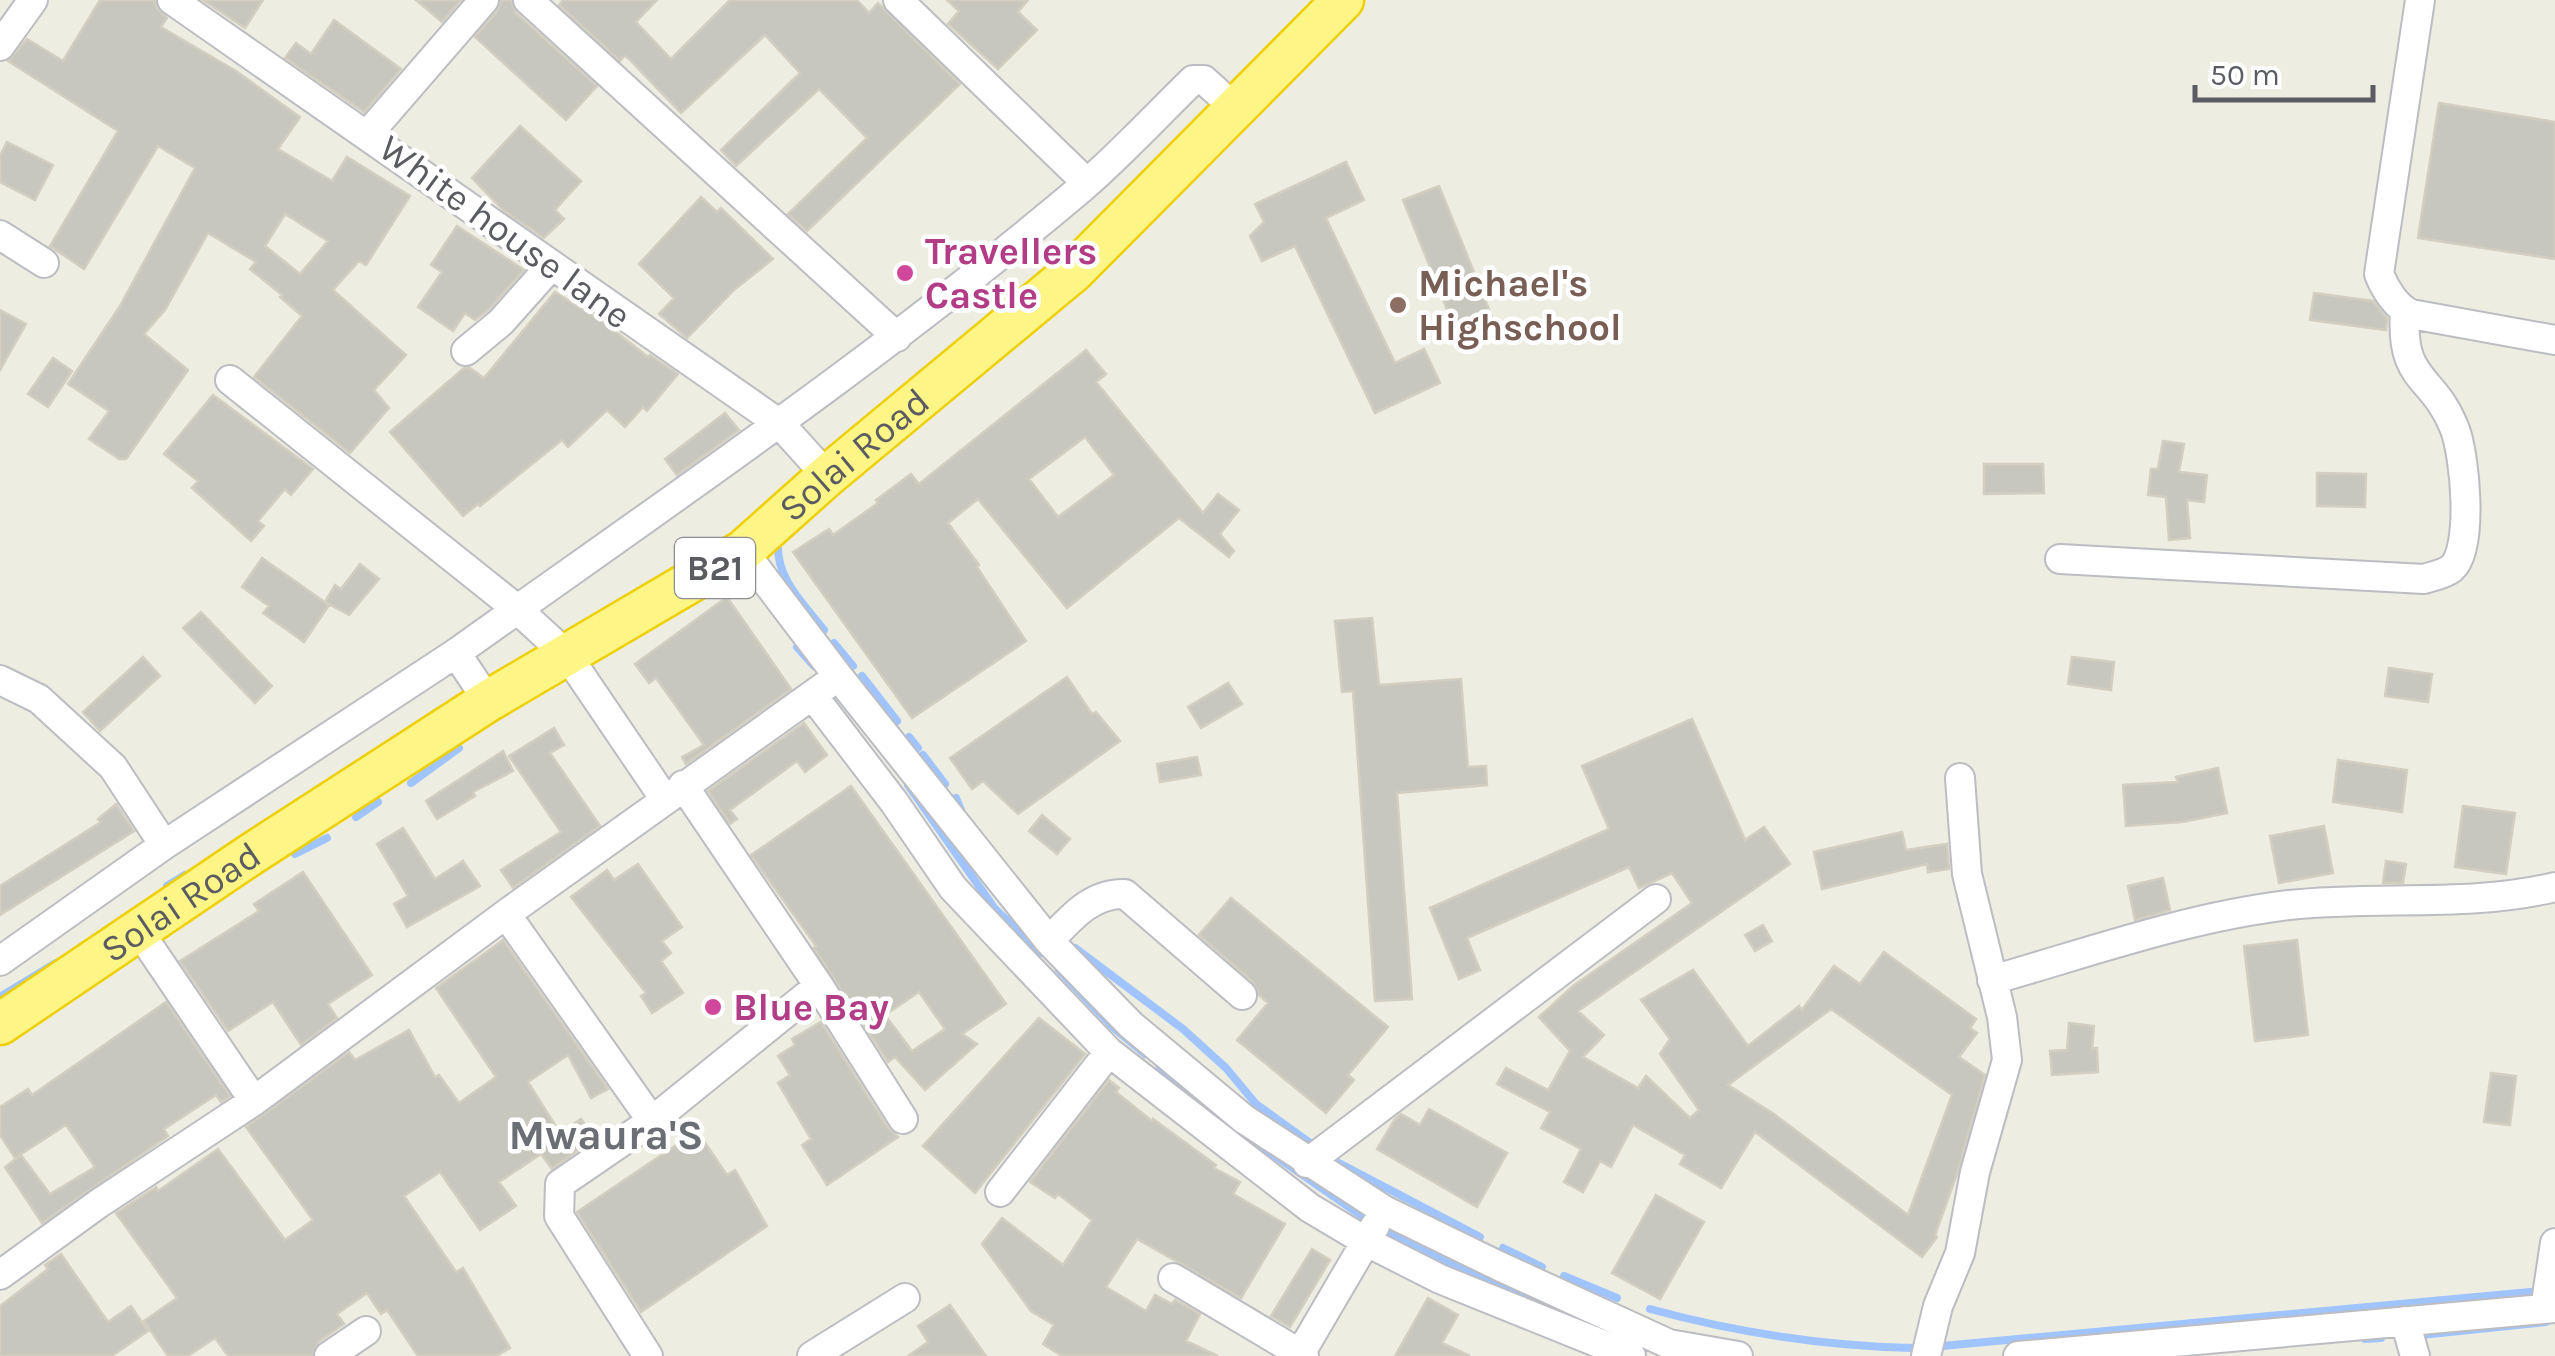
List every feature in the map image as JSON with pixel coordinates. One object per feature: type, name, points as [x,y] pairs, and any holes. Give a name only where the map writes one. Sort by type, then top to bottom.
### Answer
[{"type":"highway","name":"Solai Road","points":[[0,1024],[488,701],[744,551],[827,476],[1074,270],[1343,0]]},
{"type":"street","points":[[0,46],[33,0]]},
{"type":"street","name":"White house lane","points":[[172,0],[780,424],[827,476]]},
{"type":"street","points":[[368,134],[484,0]]},
{"type":"street","points":[[528,0],[897,337]]},
{"type":"street","points":[[898,0],[1087,183]]},
{"type":"street","points":[[2420,0],[2379,274],[2384,287],[2405,312],[2555,340]]},
{"type":"street","points":[[0,961],[164,845],[456,653],[780,424],[897,337],[1087,183],[1193,80],[1204,80],[1236,109]]},
{"type":"street","points":[[0,235],[44,262]]},
{"type":"street","points":[[466,351],[500,322],[550,266]]},
{"type":"street","points":[[2060,560],[2424,579],[2450,571],[2460,558],[2466,538],[2456,431],[2444,405],[2408,360],[2403,341],[2405,312]]},
{"type":"street","points":[[230,380],[518,609],[567,655],[819,986],[903,1119]]},
{"type":"street","points":[[744,551],[1048,941],[1130,1025],[1244,1119],[1384,1210],[1483,1259],[1669,1344],[1738,1356]]},
{"type":"street","points":[[456,653],[488,701]]},
{"type":"street","points":[[0,1274],[254,1100],[838,676]]},
{"type":"street","points":[[0,680],[39,699],[113,767],[164,845]]},
{"type":"street","points":[[813,696],[953,888],[1108,1052],[1310,1208],[1367,1242],[1440,1280],[1631,1356]]},
{"type":"street","points":[[1926,1356],[1938,1306],[1960,1253],[1975,1172],[2007,1060],[2002,1016],[1968,874],[1960,778]]},
{"type":"street","points":[[1992,980],[2179,926],[2290,905],[2410,902],[2529,894],[2555,888]]},
{"type":"street","points":[[1048,941],[1085,906],[1106,894],[1125,894],[1242,995]]},
{"type":"street","points":[[1307,1162],[1656,899]]},
{"type":"street","points":[[506,914],[652,1121]]},
{"type":"street","points":[[138,930],[254,1100]]},
{"type":"street","points":[[648,1356],[559,1216],[560,1184],[652,1121],[819,986]]},
{"type":"street","points":[[1000,1192],[1108,1052]]},
{"type":"street","points":[[1173,1278],[1302,1355],[1384,1210]]},
{"type":"street","points":[[2018,1356],[2550,1309],[2555,1244]]},
{"type":"street","points":[[812,1356],[904,1298]]},
{"type":"street","points":[[2405,1321],[2415,1356]]},
{"type":"street","points":[[329,1356],[366,1331]]},
{"type":"building","points":[[100,0],[155,0],[167,18],[161,27],[236,71],[300,117],[278,149],[332,181],[347,157],[410,196],[366,265],[359,261],[333,290],[406,355],[374,390],[389,408],[350,453],[254,377],[302,316],[250,269],[256,262],[208,233],[165,310],[144,334],[188,370],[126,459],[119,459],[89,439],[109,411],[68,384],[120,306],[195,168],[158,146],[84,269],[50,246],[118,131],[8,61],[27,39],[63,61]],"holes":[[[285,214],[328,241],[300,274],[265,246]]]},
{"type":"building","points":[[203,0],[263,0],[245,28]]},
{"type":"building","points":[[416,0],[461,0],[442,22]]},
{"type":"building","points":[[501,0],[511,0],[516,13],[597,86],[566,120],[475,37],[497,11]]},
{"type":"building","points":[[563,0],[657,0],[636,22],[671,59],[730,0],[857,0],[869,13],[878,3],[960,84],[807,231],[788,214],[867,138],[819,89],[736,166],[721,150],[800,73],[765,35],[681,113],[628,58],[624,56],[620,61],[559,5]]},
{"type":"building","points":[[947,0],[1028,0],[1018,12],[1037,30],[998,69],[948,24],[959,11]]},
{"type":"building","points":[[334,20],[401,69],[364,112],[285,58],[296,43],[311,54]]},
{"type":"building","points":[[2439,103],[2555,122],[2555,259],[2418,238]]},
{"type":"building","points":[[520,126],[581,181],[555,210],[564,219],[544,238],[503,210],[472,178]]},
{"type":"building","points":[[7,142],[53,165],[35,200],[0,182],[0,156]]},
{"type":"building","points":[[1346,162],[1364,200],[1326,218],[1395,363],[1424,349],[1440,383],[1375,413],[1295,246],[1262,261],[1250,236],[1264,222],[1255,204]]},
{"type":"building","points":[[1439,186],[1493,319],[1457,334],[1403,200]]},
{"type":"building","points":[[701,197],[717,212],[721,208],[773,259],[734,290],[687,338],[659,314],[674,298],[639,264]]},
{"type":"building","points":[[457,226],[524,270],[489,309],[475,320],[465,313],[453,331],[418,307],[442,272],[431,265]]},
{"type":"building","points":[[555,292],[678,374],[647,411],[643,407],[625,427],[607,410],[568,447],[562,440],[463,516],[390,432],[464,368],[484,378]]},
{"type":"building","points":[[2314,293],[2373,301],[2387,319],[2386,330],[2310,320]]},
{"type":"building","points":[[0,310],[26,324],[0,370]]},
{"type":"building","points":[[1086,350],[1106,374],[1096,382],[1203,513],[1218,494],[1239,510],[1220,534],[1234,551],[1229,557],[1179,518],[1067,608],[978,499],[948,523],[1026,641],[912,718],[793,552],[829,529],[833,535],[911,474],[919,484]],"holes":[[[1085,437],[1114,475],[1058,517],[1029,479]]]},
{"type":"building","points":[[53,358],[72,371],[48,407],[28,394]]},
{"type":"building","points":[[213,395],[313,469],[291,495],[285,489],[258,521],[264,526],[251,541],[192,488],[198,481],[164,454]]},
{"type":"building","points":[[725,413],[739,430],[677,475],[665,459]]},
{"type":"building","points":[[2163,441],[2184,444],[2179,472],[2207,475],[2204,502],[2187,500],[2190,538],[2169,540],[2166,497],[2148,495],[2151,469],[2158,469]]},
{"type":"building","points":[[1984,464],[2043,464],[2044,493],[1984,494]]},
{"type":"building","points":[[2317,473],[2366,474],[2365,507],[2317,506]]},
{"type":"building","points":[[262,558],[329,605],[304,642],[263,613],[269,606],[242,587]]},
{"type":"building","points":[[360,564],[379,579],[349,615],[325,602],[335,585],[341,589]]},
{"type":"building","points":[[727,597],[791,689],[686,764],[682,757],[704,745],[656,678],[649,683],[635,664]]},
{"type":"building","points":[[201,612],[272,686],[255,703],[183,628]]},
{"type":"building","points":[[1372,618],[1379,685],[1461,679],[1468,767],[1486,766],[1487,785],[1397,793],[1412,999],[1375,1001],[1353,691],[1342,692],[1335,621]]},
{"type":"building","points":[[143,657],[160,676],[100,731],[83,712]]},
{"type":"building","points":[[2072,657],[2114,662],[2111,690],[2068,684]]},
{"type":"building","points":[[2389,668],[2432,674],[2428,702],[2385,696]]},
{"type":"building","points":[[1067,677],[1092,714],[1096,712],[1120,741],[1018,814],[983,781],[972,789],[950,758]]},
{"type":"building","points":[[1228,683],[1242,704],[1201,728],[1188,707]]},
{"type":"building","points":[[1692,719],[1745,840],[1764,827],[1790,864],[1578,1011],[1604,1035],[1583,1057],[1638,1088],[1646,1076],[1690,1118],[1699,1110],[1660,1054],[1670,1039],[1641,1000],[1693,970],[1748,1046],[1799,1006],[1802,1010],[1834,966],[1860,984],[1884,952],[1976,1019],[1970,1028],[1977,1033],[1959,1057],[1985,1075],[1937,1237],[1922,1257],[1755,1132],[1721,1188],[1680,1164],[1685,1155],[1633,1125],[1611,1167],[1600,1161],[1583,1192],[1564,1182],[1581,1149],[1541,1128],[1550,1112],[1497,1084],[1506,1068],[1548,1090],[1570,1051],[1539,1017],[1573,986],[1692,903],[1672,873],[1639,888],[1629,867],[1467,938],[1480,970],[1459,979],[1430,908],[1609,829],[1582,766]],"holes":[[[1831,1009],[1952,1095],[1908,1215],[1774,1114],[1728,1085]]]},
{"type":"building","points":[[804,723],[827,755],[805,772],[797,761],[730,810],[737,819],[730,824],[708,791]]},
{"type":"building","points":[[554,728],[564,745],[550,753],[600,826],[513,888],[501,870],[561,832],[509,756]]},
{"type":"building","points":[[503,751],[513,771],[473,792],[475,796],[437,819],[426,801]]},
{"type":"building","points":[[1197,757],[1201,775],[1160,782],[1157,764]]},
{"type":"building","points":[[2338,760],[2407,770],[2402,812],[2333,802]]},
{"type":"building","points":[[2218,768],[2227,813],[2182,822],[2126,826],[2123,785],[2178,782],[2176,777]]},
{"type":"building","points":[[851,786],[1006,1004],[962,1034],[977,1044],[925,1090],[895,1057],[888,1062],[816,946],[751,855]],"holes":[[[919,992],[945,1029],[912,1051],[885,1015]]]},
{"type":"building","points":[[116,804],[134,831],[0,915],[0,886],[101,822],[98,819]]},
{"type":"building","points":[[2463,806],[2515,813],[2506,874],[2455,867]]},
{"type":"building","points":[[1042,815],[1070,839],[1057,854],[1029,831]]},
{"type":"building","points":[[2324,826],[2333,873],[2279,883],[2270,836]]},
{"type":"building","points":[[403,828],[435,879],[463,861],[480,886],[407,927],[394,904],[408,896],[377,844]]},
{"type":"building","points":[[1902,832],[1906,850],[1947,844],[1949,869],[1928,872],[1927,864],[1822,889],[1814,852]]},
{"type":"building","points":[[2386,861],[2406,864],[2403,883],[2383,883]]},
{"type":"building","points":[[638,864],[682,927],[662,941],[671,953],[661,961],[683,993],[652,1013],[641,996],[646,993],[571,897],[607,870],[614,880]]},
{"type":"building","points":[[303,872],[372,975],[328,1004],[337,1018],[301,1045],[273,1002],[228,1031],[180,961],[259,911],[254,904]]},
{"type":"building","points":[[2163,878],[2170,910],[2135,920],[2128,886]]},
{"type":"building","points":[[1231,898],[1388,1027],[1348,1075],[1354,1080],[1326,1113],[1237,1040],[1268,1003],[1253,982],[1199,935]]},
{"type":"building","points":[[1763,925],[1772,941],[1755,951],[1745,935]]},
{"type":"building","points":[[503,940],[608,1089],[591,1098],[568,1055],[528,1082],[560,1133],[581,1119],[595,1138],[552,1169],[541,1154],[499,1182],[516,1206],[480,1230],[440,1172],[404,1196],[456,1272],[463,1268],[510,1348],[496,1356],[418,1356],[387,1310],[381,1314],[367,1293],[337,1314],[344,1324],[318,1342],[312,1356],[228,1356],[215,1338],[188,1356],[168,1356],[144,1321],[177,1298],[116,1213],[156,1187],[158,1191],[218,1149],[285,1240],[313,1220],[246,1127],[349,1052],[355,1060],[409,1030],[435,1077],[439,1075],[459,1103],[496,1077],[436,988]]},
{"type":"building","points":[[2297,940],[2308,1035],[2255,1041],[2244,946]]},
{"type":"building","points":[[166,1002],[230,1096],[221,1102],[216,1095],[164,1129],[168,1136],[42,1223],[5,1167],[21,1155],[50,1194],[95,1167],[66,1125],[15,1158],[0,1135],[0,1107],[28,1089],[32,1095]]},
{"type":"building","points":[[1039,1018],[1085,1054],[975,1193],[923,1146]]},
{"type":"building","points":[[821,1022],[888,1128],[898,1137],[827,1185],[802,1145],[811,1139],[778,1083],[790,1075],[778,1056],[795,1045],[792,1039]]},
{"type":"building","points":[[2069,1023],[2094,1026],[2092,1049],[2097,1048],[2098,1072],[2052,1075],[2050,1051],[2067,1050]]},
{"type":"building","points":[[2491,1073],[2516,1076],[2510,1125],[2484,1122]]},
{"type":"building","points":[[1109,1080],[1119,1088],[1116,1092],[1152,1121],[1216,1165],[1214,1168],[1240,1182],[1233,1194],[1285,1224],[1241,1298],[1137,1239],[1106,1287],[1146,1311],[1155,1295],[1172,1304],[1175,1300],[1200,1314],[1186,1341],[1218,1356],[1062,1356],[1043,1344],[1054,1325],[1031,1311],[982,1244],[1002,1218],[1063,1265],[1092,1220],[1058,1194],[1055,1198],[1030,1182]]},
{"type":"building","points":[[1429,1109],[1507,1153],[1477,1207],[1377,1149],[1401,1114],[1420,1125]]},
{"type":"building","points":[[697,1131],[727,1175],[735,1170],[767,1226],[641,1312],[577,1212]]},
{"type":"building","points":[[1656,1195],[1704,1222],[1660,1299],[1612,1273]]},
{"type":"building","points":[[1312,1249],[1330,1260],[1290,1327],[1271,1316]]},
{"type":"building","points":[[61,1254],[108,1322],[131,1306],[148,1331],[112,1356],[0,1356],[0,1306]]},
{"type":"building","points":[[1428,1298],[1458,1315],[1442,1343],[1470,1356],[1395,1356]]},
{"type":"building","points":[[950,1305],[986,1356],[908,1356],[928,1342],[918,1326]]},
{"type":"waterway","points":[[778,540],[785,578],[824,630]]},
{"type":"waterway","points":[[834,643],[853,666]]},
{"type":"waterway","points":[[797,647],[814,666]]},
{"type":"waterway","points":[[862,676],[897,721]]},
{"type":"waterway","points":[[909,737],[918,748]]},
{"type":"waterway","points":[[411,783],[459,748]]},
{"type":"waterway","points":[[923,755],[945,784]]},
{"type":"waterway","points":[[908,785],[995,909],[1042,953]]},
{"type":"waterway","points":[[956,798],[961,810]]},
{"type":"waterway","points":[[356,817],[378,802]]},
{"type":"waterway","points":[[295,854],[327,838]]},
{"type":"waterway","points":[[167,886],[185,875]]},
{"type":"waterway","points":[[1075,948],[1183,1029],[1226,1068],[1256,1104],[1313,1145]]},
{"type":"waterway","points":[[0,997],[56,963]]},
{"type":"waterway","points":[[1059,970],[1114,1028],[1145,1054]]},
{"type":"waterway","points":[[1160,1067],[1234,1128]]},
{"type":"waterway","points":[[1258,1144],[1369,1221]]},
{"type":"waterway","points":[[1335,1161],[1480,1237]]},
{"type":"waterway","points":[[1389,1233],[1454,1266],[1568,1312]]},
{"type":"waterway","points":[[1503,1248],[1542,1267]]},
{"type":"waterway","points":[[1564,1276],[1617,1298]]},
{"type":"waterway","points":[[1942,1346],[2541,1291]]},
{"type":"waterway","points":[[1650,1309],[1780,1337],[1913,1348]]},
{"type":"waterway","points":[[2421,1335],[2546,1322]]},
{"type":"waterway","points":[[2365,1339],[2381,1338]]},
{"type":"place","name":"Travellers Castle","points":[[905,273]]},
{"type":"place","name":"Michael's Highschool","points":[[1398,305]]},
{"type":"place","name":"Blue Bay","points":[[713,1007]]},
{"type":"district","name":"Mwaura'S","points":[[606,1135]]}]
